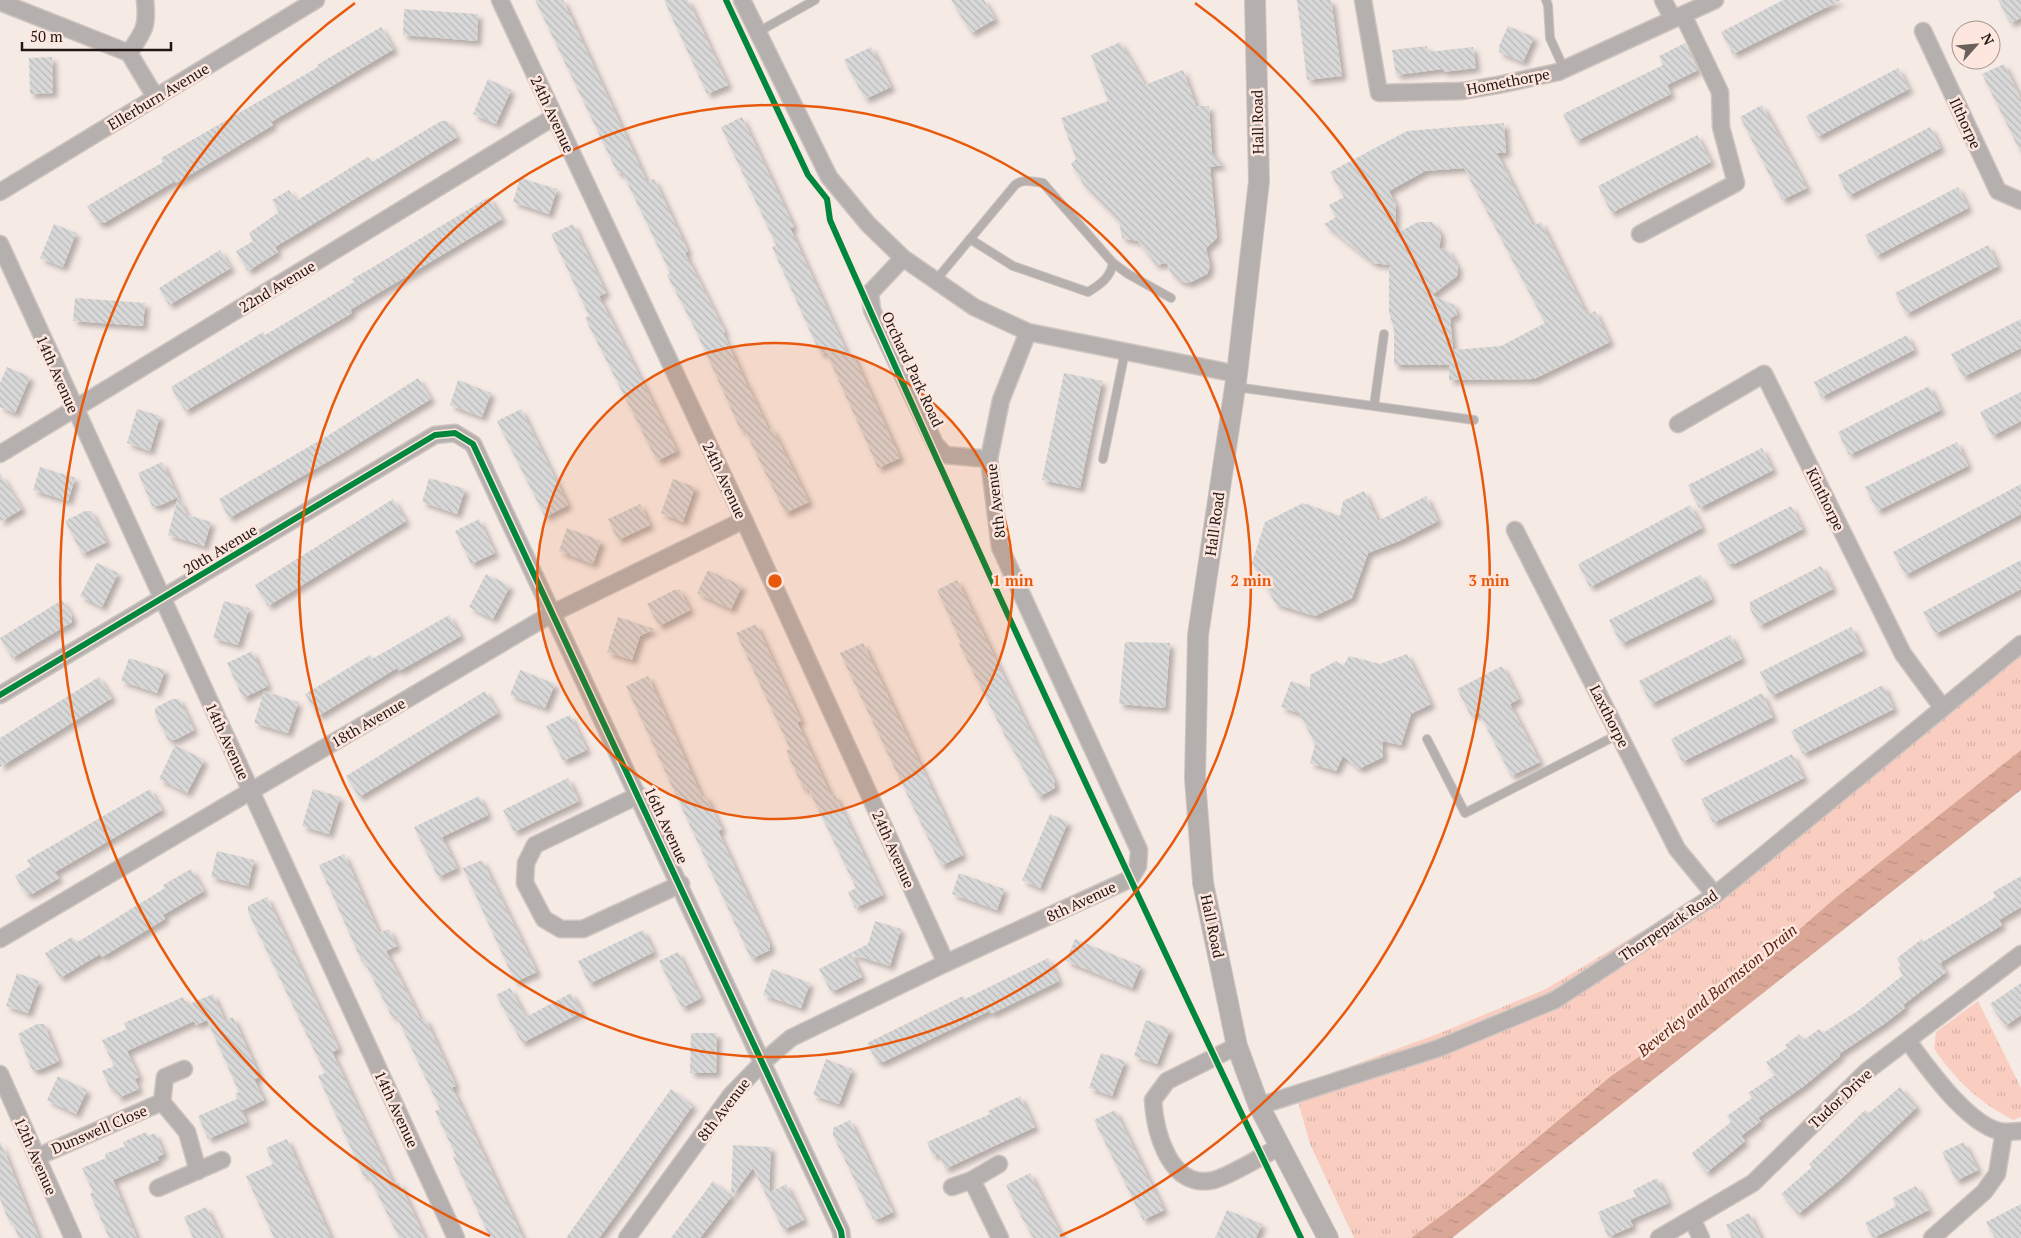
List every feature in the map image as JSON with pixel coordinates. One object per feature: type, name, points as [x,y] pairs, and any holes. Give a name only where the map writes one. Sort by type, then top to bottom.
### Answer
[{"type":"street","points":[[129,53],[142,34],[147,20],[145,0]]},
{"type":"street","name":"Ellerburn Avenue","points":[[0,192],[316,0]]},
{"type":"street","name":"24th Avenue","points":[[500,0],[744,520],[946,963]]},
{"type":"street","points":[[742,0],[829,177],[868,224],[903,258],[974,307],[1028,332],[1125,352],[1236,380]]},
{"type":"street","name":"Hall Road","points":[[1255,0],[1259,181],[1236,380],[1198,635],[1195,780],[1204,883],[1237,1046],[1259,1106],[1328,1238]]},
{"type":"street","name":"Homethorpe","points":[[1364,0],[1380,93],[1462,91],[1564,70],[1715,0]]},
{"type":"street","points":[[1640,234],[1736,183],[1721,127],[1720,92],[1678,17],[1663,0]]},
{"type":"street","points":[[0,2],[129,53],[156,98]]},
{"type":"street","name":"Ilthorpe","points":[[1923,31],[1998,191],[2021,201]]},
{"type":"street","name":"22nd Avenue","points":[[0,454],[554,117]]},
{"type":"street","name":"14th Avenue","points":[[0,244],[456,1238]]},
{"type":"street","name":"Orchard Park Road","points":[[903,258],[870,293],[872,310],[935,444],[945,455],[989,458]]},
{"type":"street","name":"8th Avenue","points":[[628,1238],[731,1095],[763,1062],[791,1038],[946,963],[1130,879],[1138,866],[1139,850],[1000,547],[989,458],[1001,400],[1028,332]]},
{"type":"street","name":"Kinthorpe","points":[[1678,424],[1764,374],[1903,654],[1942,707]]},
{"type":"street","name":"20th Avenue","points":[[0,695],[435,435],[455,433]]},
{"type":"street","name":"16th Avenue","points":[[455,433],[473,444],[681,884],[841,1231],[842,1238]]},
{"type":"street","name":"18th Avenue","points":[[0,939],[553,613],[744,520]]},
{"type":"street","name":"Laxthorpe","points":[[1515,530],[1677,849],[1715,895]]},
{"type":"street","name":"Thorpepark Road","points":[[1259,1106],[1439,1048],[1555,1000],[1715,895],[2021,644]]},
{"type":"street","name":"16th Avenue","points":[[639,795],[535,845],[526,863],[525,883],[544,919],[560,929],[583,929],[681,884]]},
{"type":"street","name":"Tudor Drive","points":[[1659,1238],[1753,1182],[1867,1071],[2021,954]]},
{"type":"street","points":[[1908,1041],[1936,1080],[1978,1120],[2004,1132],[2021,1131]]},
{"type":"street","points":[[1237,1046],[1167,1081],[1153,1100],[1154,1125],[1174,1168],[1194,1180],[1214,1180],[1279,1147]]},
{"type":"street","name":"Dunswell Close","points":[[184,1069],[165,1077],[162,1102],[187,1132],[198,1171]]},
{"type":"street","name":"12th Avenue","points":[[0,1074],[73,1238]]},
{"type":"street","name":"Dunswell Close","points":[[36,1157],[162,1102]]},
{"type":"street","points":[[1932,1238],[1984,1192],[1998,1174],[2004,1132]]},
{"type":"street","points":[[158,1188],[222,1160]]},
{"type":"street","points":[[952,1187],[972,1180],[999,1164]]},
{"type":"street","points":[[972,1180],[1000,1238]]},
{"type":"street","points":[[1692,1219],[1701,1238]]},
{"type":"lane","points":[[758,32],[815,0]]},
{"type":"lane","points":[[1546,0],[1550,38],[1564,70]]},
{"type":"lane","points":[[936,280],[1015,184],[1027,180],[1043,184],[1113,262],[1128,274],[1171,298]]},
{"type":"lane","points":[[970,239],[1013,266],[1088,292],[1101,284],[1111,273],[1113,262]]},
{"type":"lane","points":[[1374,406],[1384,334]]},
{"type":"lane","points":[[1102,459],[1125,352]]},
{"type":"lane","points":[[1236,380],[1374,406],[1474,420]]},
{"type":"lane","points":[[1427,739],[1465,813],[1619,734]]},
{"type":"green space","points":[[2021,648],[2021,750],[1834,899],[1762,962],[1718,991],[1669,1036],[1611,1076],[1469,1195],[1411,1238],[1354,1238],[1310,1144],[1294,1087],[1440,1033],[1546,989],[1687,904]]},
{"type":"green space","points":[[1978,1001],[2021,1088],[2021,1117],[2013,1120],[1989,1106],[1969,1090],[1934,1049],[1936,1032]]},
{"type":"water","points":[[2021,750],[2021,790],[1452,1238],[1411,1238],[1469,1195],[1611,1076],[1669,1036],[1718,991],[1762,962],[1834,899]]},
{"type":"building","points":[[535,0],[563,0],[647,182],[654,179],[688,251],[685,253],[725,332],[723,333],[744,379],[769,430],[772,428],[809,502],[785,513],[744,429],[741,431],[695,329],[667,275],[670,273],[651,232],[622,172],[618,174]]},
{"type":"building","points":[[664,0],[688,0],[728,85],[707,94]]},
{"type":"building","points":[[951,0],[984,0],[995,19],[971,33]]},
{"type":"building","points":[[1297,0],[1331,0],[1342,76],[1307,80]]},
{"type":"building","points":[[1783,0],[1841,0],[1733,54],[1721,32]]},
{"type":"building","points":[[1998,0],[2021,0],[2021,18],[2010,23]]},
{"type":"building","points":[[404,9],[478,14],[477,41],[403,35]]},
{"type":"building","points":[[1508,26],[1534,37],[1523,62],[1499,52],[1499,46]]},
{"type":"building","points":[[381,27],[394,49],[271,122],[273,125],[176,183],[175,181],[104,223],[98,223],[87,206],[163,162],[161,158],[318,67],[317,65]]},
{"type":"building","points":[[1120,42],[1145,85],[1183,70],[1196,106],[1209,106],[1212,153],[1222,165],[1210,167],[1217,238],[1206,248],[1210,266],[1207,274],[1189,283],[1180,281],[1171,273],[1167,263],[1156,265],[1138,241],[1122,238],[1119,221],[1084,185],[1071,164],[1076,159],[1061,118],[1108,101],[1091,55]]},
{"type":"building","points":[[1685,43],[1698,70],[1667,85],[1671,94],[1576,141],[1563,114],[1663,65],[1659,56]]},
{"type":"building","points":[[1427,46],[1428,52],[1473,47],[1476,68],[1443,72],[1443,69],[1396,75],[1392,50]]},
{"type":"building","points":[[871,47],[891,87],[865,99],[844,60]]},
{"type":"building","points":[[52,57],[53,93],[30,94],[29,58]]},
{"type":"building","points":[[2004,64],[2021,99],[2021,153],[1982,74],[1991,70],[2001,70],[2001,65]]},
{"type":"building","points":[[1898,68],[1909,89],[1817,137],[1806,116]]},
{"type":"building","points":[[488,79],[511,90],[496,124],[473,114]]},
{"type":"building","points":[[1762,105],[1807,188],[1782,200],[1740,117]]},
{"type":"building","points":[[742,117],[794,227],[790,228],[848,355],[852,353],[900,458],[878,468],[826,352],[821,354],[814,340],[772,247],[776,245],[721,127]]},
{"type":"building","points":[[441,121],[447,121],[457,137],[275,247],[278,252],[248,271],[236,251],[253,241],[249,233],[279,212],[272,200],[289,190],[296,201],[368,157],[372,162]]},
{"type":"building","points":[[1504,123],[1506,153],[1497,153],[1533,226],[1541,222],[1587,315],[1595,311],[1610,342],[1534,379],[1449,380],[1449,365],[1394,365],[1394,330],[1389,312],[1389,265],[1373,263],[1324,224],[1336,217],[1329,205],[1344,197],[1330,172],[1407,131]],"holes":[[[1464,168],[1545,323],[1501,346],[1453,350],[1450,318],[1457,315],[1454,305],[1432,295],[1457,276],[1458,267],[1448,250],[1439,248],[1441,237],[1439,230],[1432,222],[1418,222],[1395,234],[1396,205],[1389,191],[1425,171]]]},
{"type":"building","points":[[1930,127],[1941,148],[1848,196],[1838,175]]},
{"type":"building","points":[[1697,135],[1711,162],[1611,213],[1598,186]]},
{"type":"building","points":[[520,178],[557,189],[549,214],[513,202]]},
{"type":"building","points":[[1958,187],[1968,208],[1876,256],[1865,235]]},
{"type":"building","points":[[489,197],[502,219],[350,310],[352,313],[185,411],[171,387],[263,332],[265,335],[309,309],[354,282],[352,279]]},
{"type":"building","points":[[54,224],[76,233],[63,267],[40,258]]},
{"type":"building","points":[[573,224],[606,293],[599,296],[677,451],[657,461],[585,318],[589,316],[551,234]]},
{"type":"building","points":[[1988,245],[1998,266],[1906,314],[1895,293]]},
{"type":"building","points":[[220,250],[231,268],[169,305],[159,288]]},
{"type":"building","points":[[75,298],[145,303],[143,326],[73,321]]},
{"type":"building","points":[[2021,319],[2021,348],[1963,377],[1951,354]]},
{"type":"building","points":[[1907,335],[1914,350],[1821,397],[1814,382]]},
{"type":"building","points":[[7,367],[30,377],[15,413],[0,407],[0,383]]},
{"type":"building","points":[[1064,373],[1102,381],[1080,488],[1042,480]]},
{"type":"building","points":[[418,378],[431,399],[341,454],[229,518],[219,499],[329,435]]},
{"type":"building","points":[[458,380],[491,393],[482,417],[450,405]]},
{"type":"building","points":[[1929,386],[1941,410],[1849,455],[1838,432]]},
{"type":"building","points":[[2021,392],[2021,421],[1992,436],[1980,412]]},
{"type":"building","points":[[137,409],[160,416],[150,451],[127,443]]},
{"type":"building","points":[[521,409],[568,505],[545,517],[497,421]]},
{"type":"building","points":[[1957,442],[1968,466],[1877,511],[1865,487]]},
{"type":"building","points":[[1762,448],[1773,470],[1699,508],[1688,485]]},
{"type":"building","points":[[162,462],[178,497],[159,506],[152,506],[138,473]]},
{"type":"building","points":[[40,467],[75,478],[68,501],[33,490]]},
{"type":"building","points":[[0,473],[22,509],[0,522]]},
{"type":"building","points":[[429,478],[465,489],[457,514],[422,502]]},
{"type":"building","points":[[673,479],[695,487],[683,522],[661,513]]},
{"type":"building","points":[[2021,484],[2021,514],[1905,575],[1893,552]]},
{"type":"building","points":[[1364,491],[1378,521],[1426,496],[1438,521],[1399,541],[1368,553],[1352,598],[1315,616],[1276,604],[1252,563],[1265,522],[1303,503],[1340,516],[1343,501]]},
{"type":"building","points":[[178,497],[187,515],[211,522],[204,546],[168,535]]},
{"type":"building","points":[[393,499],[406,521],[268,606],[255,585]]},
{"type":"building","points":[[640,504],[650,525],[618,540],[608,519]]},
{"type":"building","points":[[1690,505],[1702,528],[1590,587],[1578,564]]},
{"type":"building","points":[[1791,506],[1803,529],[1734,564],[1727,564],[1717,544]]},
{"type":"building","points":[[85,511],[91,511],[107,542],[82,554],[65,521]]},
{"type":"building","points":[[479,519],[495,553],[471,564],[455,531]]},
{"type":"building","points":[[567,528],[601,541],[593,564],[559,551]]},
{"type":"building","points":[[2021,560],[2021,589],[1935,634],[1923,612]]},
{"type":"building","points":[[97,563],[118,573],[102,607],[80,596]]},
{"type":"building","points":[[1821,566],[1833,589],[1759,626],[1750,609],[1750,602]]},
{"type":"building","points":[[708,570],[742,586],[731,609],[697,593]]},
{"type":"building","points":[[486,574],[510,586],[493,619],[469,607]]},
{"type":"building","points":[[1700,575],[1712,599],[1621,644],[1609,620]]},
{"type":"building","points":[[957,580],[1055,782],[1055,788],[1038,797],[959,644],[961,643],[937,590]]},
{"type":"building","points":[[674,590],[680,590],[690,610],[659,626],[647,604]]},
{"type":"building","points":[[62,600],[72,616],[72,622],[12,658],[0,638]]},
{"type":"building","points":[[224,601],[249,608],[238,645],[213,638]]},
{"type":"building","points":[[449,615],[461,636],[399,671],[397,668],[318,716],[305,694],[370,655],[372,659]]},
{"type":"building","points":[[618,617],[654,629],[640,636],[632,660],[607,652]]},
{"type":"building","points":[[756,624],[801,721],[797,722],[831,796],[835,795],[883,895],[855,908],[848,892],[856,888],[808,788],[804,790],[786,751],[790,749],[736,633]]},
{"type":"building","points":[[1851,627],[1863,651],[1771,696],[1760,672]]},
{"type":"building","points":[[1730,635],[1742,659],[1651,704],[1639,681]]},
{"type":"building","points":[[1125,642],[1170,643],[1165,708],[1119,704]]},
{"type":"building","points":[[863,643],[963,855],[941,866],[840,653]]},
{"type":"building","points":[[252,651],[268,686],[243,698],[227,663]]},
{"type":"building","points":[[1407,654],[1431,704],[1411,714],[1401,745],[1382,741],[1383,757],[1359,769],[1343,756],[1336,771],[1310,763],[1315,744],[1299,713],[1281,707],[1291,681],[1310,688],[1310,675],[1336,661],[1343,666],[1349,656],[1380,664]]},
{"type":"building","points":[[129,658],[165,670],[157,693],[121,681]]},
{"type":"building","points":[[1502,666],[1519,699],[1510,704],[1540,762],[1511,776],[1479,712],[1471,716],[1457,689]]},
{"type":"building","points":[[520,670],[555,684],[545,708],[510,695]]},
{"type":"building","points":[[648,676],[702,797],[705,795],[722,829],[718,831],[770,944],[770,950],[751,959],[626,686]]},
{"type":"building","points":[[99,677],[112,698],[0,767],[0,738]]},
{"type":"building","points":[[1883,685],[1894,709],[1803,754],[1791,731]]},
{"type":"building","points":[[264,691],[298,702],[288,733],[254,723]]},
{"type":"building","points":[[485,691],[498,713],[359,797],[346,776]]},
{"type":"building","points":[[1762,693],[1773,717],[1682,762],[1671,739]]},
{"type":"building","points":[[172,699],[179,699],[194,730],[175,740],[168,740],[155,714],[155,708]]},
{"type":"building","points":[[570,715],[587,750],[563,761],[546,726]]},
{"type":"building","points":[[175,745],[204,760],[187,793],[159,779]]},
{"type":"building","points":[[1792,754],[1804,778],[1713,823],[1701,799]]},
{"type":"building","points":[[568,778],[579,801],[514,832],[503,810]]},
{"type":"building","points":[[150,789],[162,810],[55,872],[59,878],[32,894],[26,894],[15,876],[31,866],[27,860]]},
{"type":"building","points":[[313,789],[340,797],[329,834],[302,826]]},
{"type":"building","points":[[479,796],[488,815],[442,837],[457,868],[438,877],[414,827]]},
{"type":"building","points":[[1050,814],[1068,822],[1040,888],[1022,880]]},
{"type":"building","points":[[217,851],[254,860],[248,886],[211,877]]},
{"type":"building","points":[[344,854],[379,933],[389,929],[397,946],[386,951],[421,1020],[425,1018],[456,1086],[452,1087],[523,1238],[490,1238],[453,1157],[456,1156],[435,1111],[440,1109],[396,1015],[392,1017],[364,961],[362,962],[319,865]]},
{"type":"building","points":[[482,860],[537,972],[515,982],[463,868]]},
{"type":"building","points":[[191,869],[204,891],[163,915],[165,919],[102,957],[100,954],[60,978],[45,953],[72,937],[76,943],[165,888],[163,885]]},
{"type":"building","points":[[959,873],[1004,889],[997,910],[952,894]]},
{"type":"building","points":[[2021,876],[2021,907],[1999,920],[2002,925],[1940,963],[1946,972],[1903,1005],[1905,1008],[1839,1054],[1840,1056],[1804,1086],[1758,1118],[1761,1121],[1741,1136],[1745,1141],[1706,1173],[1692,1153],[1731,1122],[1727,1116],[1752,1098],[1748,1093],[1775,1075],[1766,1062],[1787,1048],[1785,1045],[1799,1034],[1804,1040],[1819,1029],[1823,1033],[1859,1010],[1903,975],[1898,967],[1901,965],[1897,958],[1922,939],[1923,942],[1996,897],[1993,892]]},
{"type":"building","points":[[267,897],[339,1049],[332,1052],[394,1185],[399,1182],[425,1238],[399,1238],[368,1175],[364,1177],[318,1076],[325,1073],[248,912],[248,906]]},
{"type":"building","points":[[875,921],[901,929],[890,966],[851,954],[862,977],[836,990],[830,990],[819,969],[868,944]]},
{"type":"building","points":[[643,930],[654,952],[589,984],[578,961]]},
{"type":"building","points":[[1075,939],[1141,966],[1132,988],[1066,961]]},
{"type":"building","points":[[678,952],[701,998],[682,1008],[659,961]]},
{"type":"building","points":[[1048,958],[1059,981],[991,1014],[989,1011],[883,1062],[877,1062],[867,1043],[963,996],[965,999]]},
{"type":"building","points":[[772,969],[810,983],[801,1008],[763,995]]},
{"type":"building","points":[[17,973],[39,981],[28,1013],[6,1006]]},
{"type":"building","points":[[2021,983],[2021,1015],[2005,1026],[1990,1004]]},
{"type":"building","points":[[510,988],[526,1017],[571,993],[582,1012],[522,1043],[496,995]]},
{"type":"building","points":[[213,994],[225,1021],[233,1017],[260,1077],[254,1079],[264,1100],[243,1110],[235,1094],[239,1092],[207,1020],[196,1025],[194,1021],[127,1051],[139,1077],[135,1079],[139,1089],[118,1098],[114,1089],[111,1090],[102,1071],[114,1066],[102,1040],[127,1029],[124,1023],[183,997],[187,1005]]},
{"type":"building","points":[[1146,1020],[1170,1029],[1157,1064],[1134,1056]]},
{"type":"building","points":[[37,1024],[44,1024],[59,1061],[39,1070],[32,1070],[18,1034]]},
{"type":"building","points":[[691,1033],[717,1033],[716,1073],[690,1073]]},
{"type":"building","points":[[1101,1053],[1125,1061],[1112,1096],[1089,1088]]},
{"type":"building","points":[[826,1059],[852,1069],[839,1104],[813,1095]]},
{"type":"building","points":[[58,1076],[87,1090],[76,1114],[47,1100]]},
{"type":"building","points":[[1900,1087],[1917,1107],[1841,1179],[1798,1214],[1781,1194],[1812,1167],[1809,1164],[1865,1110],[1869,1113]]},
{"type":"building","points":[[671,1089],[693,1105],[629,1197],[599,1238],[566,1238]]},
{"type":"building","points":[[1020,1096],[1035,1127],[945,1169],[939,1154],[933,1156],[927,1142],[990,1114],[988,1111]]},
{"type":"building","points":[[237,1099],[247,1122],[208,1139],[198,1116]]},
{"type":"building","points":[[1115,1110],[1164,1210],[1143,1220],[1094,1120]]},
{"type":"building","points":[[850,1120],[893,1212],[879,1219],[873,1219],[833,1135],[833,1128]]},
{"type":"building","points":[[146,1132],[148,1136],[155,1133],[164,1154],[157,1157],[159,1160],[113,1180],[137,1238],[109,1238],[90,1194],[93,1192],[82,1168],[106,1158],[105,1154],[125,1146],[123,1142]]},
{"type":"building","points":[[287,1139],[331,1238],[274,1238],[246,1176],[273,1164],[266,1148]]},
{"type":"building","points":[[1964,1142],[1978,1170],[1956,1181],[1942,1152]]},
{"type":"building","points":[[0,1143],[39,1238],[19,1238],[11,1220],[9,1221],[0,1199]]},
{"type":"building","points":[[733,1145],[771,1147],[769,1193],[786,1184],[804,1220],[783,1230],[753,1168],[700,1238],[671,1238],[713,1181],[731,1195]]},
{"type":"building","points":[[1030,1173],[1063,1238],[1033,1238],[1021,1216],[1006,1185]]},
{"type":"building","points":[[1657,1178],[1669,1203],[1630,1220],[1633,1226],[1608,1237],[1598,1212],[1636,1196],[1633,1190]]},
{"type":"building","points":[[1916,1186],[1929,1210],[1873,1238],[1865,1223],[1896,1206],[1892,1198]]},
{"type":"building","points":[[2021,1204],[2021,1238],[1995,1238],[1986,1222]]},
{"type":"building","points":[[206,1207],[221,1238],[193,1238],[184,1217]]},
{"type":"building","points":[[1227,1210],[1262,1224],[1256,1238],[1215,1238]]},
{"type":"building","points":[[1749,1213],[1761,1238],[1732,1238],[1726,1225]]},
{"type":"cycle path","points":[[726,0],[808,175],[827,199],[830,220],[1003,604],[1180,985],[1301,1238]]},
{"type":"cycle path","points":[[0,695],[435,435],[455,433],[473,444],[841,1231],[842,1238]]},
{"type":"water label","name":"Beverley and Barmston Drain","points":[[1717,990]]}]
